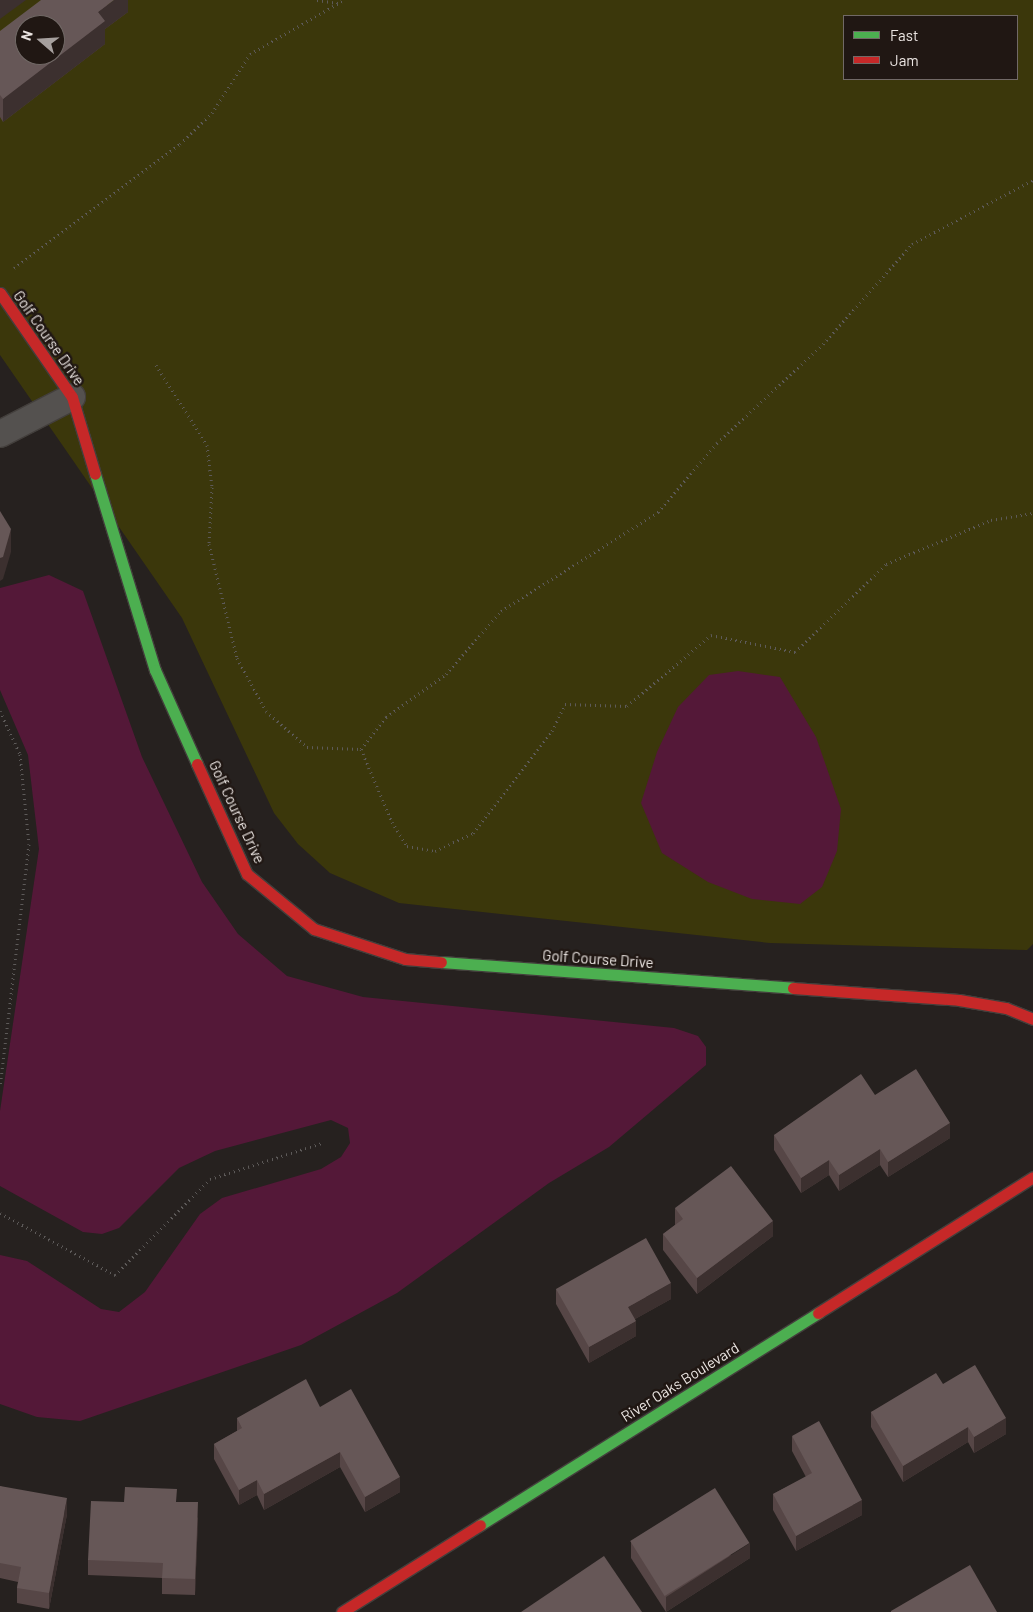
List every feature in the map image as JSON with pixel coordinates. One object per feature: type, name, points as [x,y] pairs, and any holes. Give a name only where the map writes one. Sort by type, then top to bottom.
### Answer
[{"type":"street","name":"Golf Course Drive","points":[[0,293],[72,397],[155,670],[247,874],[314,929],[405,960],[959,1000],[1006,1008],[1033,1019]]},
{"type":"street","points":[[0,434],[72,397]]},
{"type":"street","name":"River Oaks Boulevard","points":[[342,1612],[1033,1177]]},
{"type":"path","points":[[317,0],[338,3]]},
{"type":"path","points":[[8,273],[180,144],[212,113],[250,54],[344,0]]},
{"type":"path","points":[[361,750],[386,718],[446,674],[501,610],[658,512],[716,443],[823,344],[912,244],[1033,180]]},
{"type":"path","points":[[156,365],[207,445],[212,487],[209,544],[238,658],[266,710],[306,747],[361,750]]},
{"type":"path","points":[[361,750],[392,822],[407,846],[436,852],[473,833],[552,731],[565,704],[627,706],[711,635],[795,652],[886,564],[991,520],[1033,513]]},
{"type":"path","points":[[0,711],[20,754],[29,844],[0,1086]]},
{"type":"path","points":[[0,1213],[115,1275],[210,1179],[322,1143]]},
{"type":"shaded area","points":[[0,0],[1033,0],[1033,944],[1027,950],[770,943],[399,903],[330,873],[298,844],[274,813],[182,618],[0,355]]},
{"type":"shaded area","points":[[49,575],[83,591],[142,757],[202,882],[238,934],[287,976],[363,997],[674,1028],[698,1036],[706,1047],[706,1065],[609,1147],[549,1183],[397,1293],[301,1345],[80,1421],[37,1417],[0,1404],[0,1255],[27,1261],[101,1309],[119,1312],[145,1292],[200,1214],[222,1198],[321,1169],[341,1157],[350,1143],[348,1128],[331,1120],[215,1151],[179,1168],[119,1228],[102,1234],[83,1232],[0,1186],[0,1111],[39,849],[28,755],[0,690],[0,588]]},
{"type":"shaded area","points":[[738,671],[780,677],[816,737],[841,809],[837,851],[822,887],[800,904],[752,899],[708,882],[662,853],[641,803],[657,752],[678,707],[709,675]]},
{"type":"building","points":[[41,0],[114,0],[98,12],[105,21],[65,52],[65,15],[21,15]]},
{"type":"building","points":[[15,20],[15,65],[47,65],[3,99],[0,95],[0,31]]},
{"type":"building","points":[[0,511],[11,529],[3,557],[0,558]]},
{"type":"building","points":[[916,1069],[950,1123],[888,1162],[880,1149],[839,1175],[829,1160],[801,1178],[774,1135],[861,1074],[875,1095]]},
{"type":"building","points":[[731,1166],[773,1221],[697,1278],[663,1234],[683,1219],[675,1208]]},
{"type":"building","points":[[646,1238],[671,1283],[628,1307],[636,1321],[589,1347],[556,1289]]},
{"type":"building","points":[[975,1365],[1006,1418],[974,1437],[968,1427],[903,1466],[871,1412],[936,1373],[943,1384]]},
{"type":"building","points":[[306,1379],[320,1407],[351,1389],[400,1477],[365,1497],[340,1452],[264,1494],[257,1480],[239,1490],[214,1444],[242,1428],[237,1418]]},
{"type":"building","points":[[819,1421],[862,1500],[796,1536],[773,1494],[812,1473],[792,1436]]},
{"type":"building","points":[[0,1486],[67,1498],[49,1593],[17,1588],[21,1567],[0,1563]]},
{"type":"building","points":[[125,1487],[177,1489],[176,1502],[198,1502],[195,1579],[162,1578],[163,1563],[88,1560],[91,1501],[124,1502]]},
{"type":"building","points":[[715,1488],[749,1543],[665,1596],[630,1541]]},
{"type":"building","points":[[604,1556],[642,1612],[521,1612]]},
{"type":"building","points":[[970,1565],[997,1612],[891,1612],[891,1611]]},
{"type":"traffic: fast","points":[[95,474],[155,670],[197,764]]},
{"type":"traffic: fast","points":[[441,962],[793,988]]},
{"type":"traffic: fast","points":[[480,1525],[818,1313]]},
{"type":"traffic: jam","points":[[0,293],[72,397],[95,474]]},
{"type":"traffic: jam","points":[[197,764],[247,874],[314,929],[405,959],[441,962]]},
{"type":"traffic: jam","points":[[793,988],[959,1000],[1006,1008],[1033,1019]]},
{"type":"traffic: jam","points":[[818,1313],[1033,1177]]},
{"type":"traffic: jam","points":[[342,1612],[480,1525]]}]
